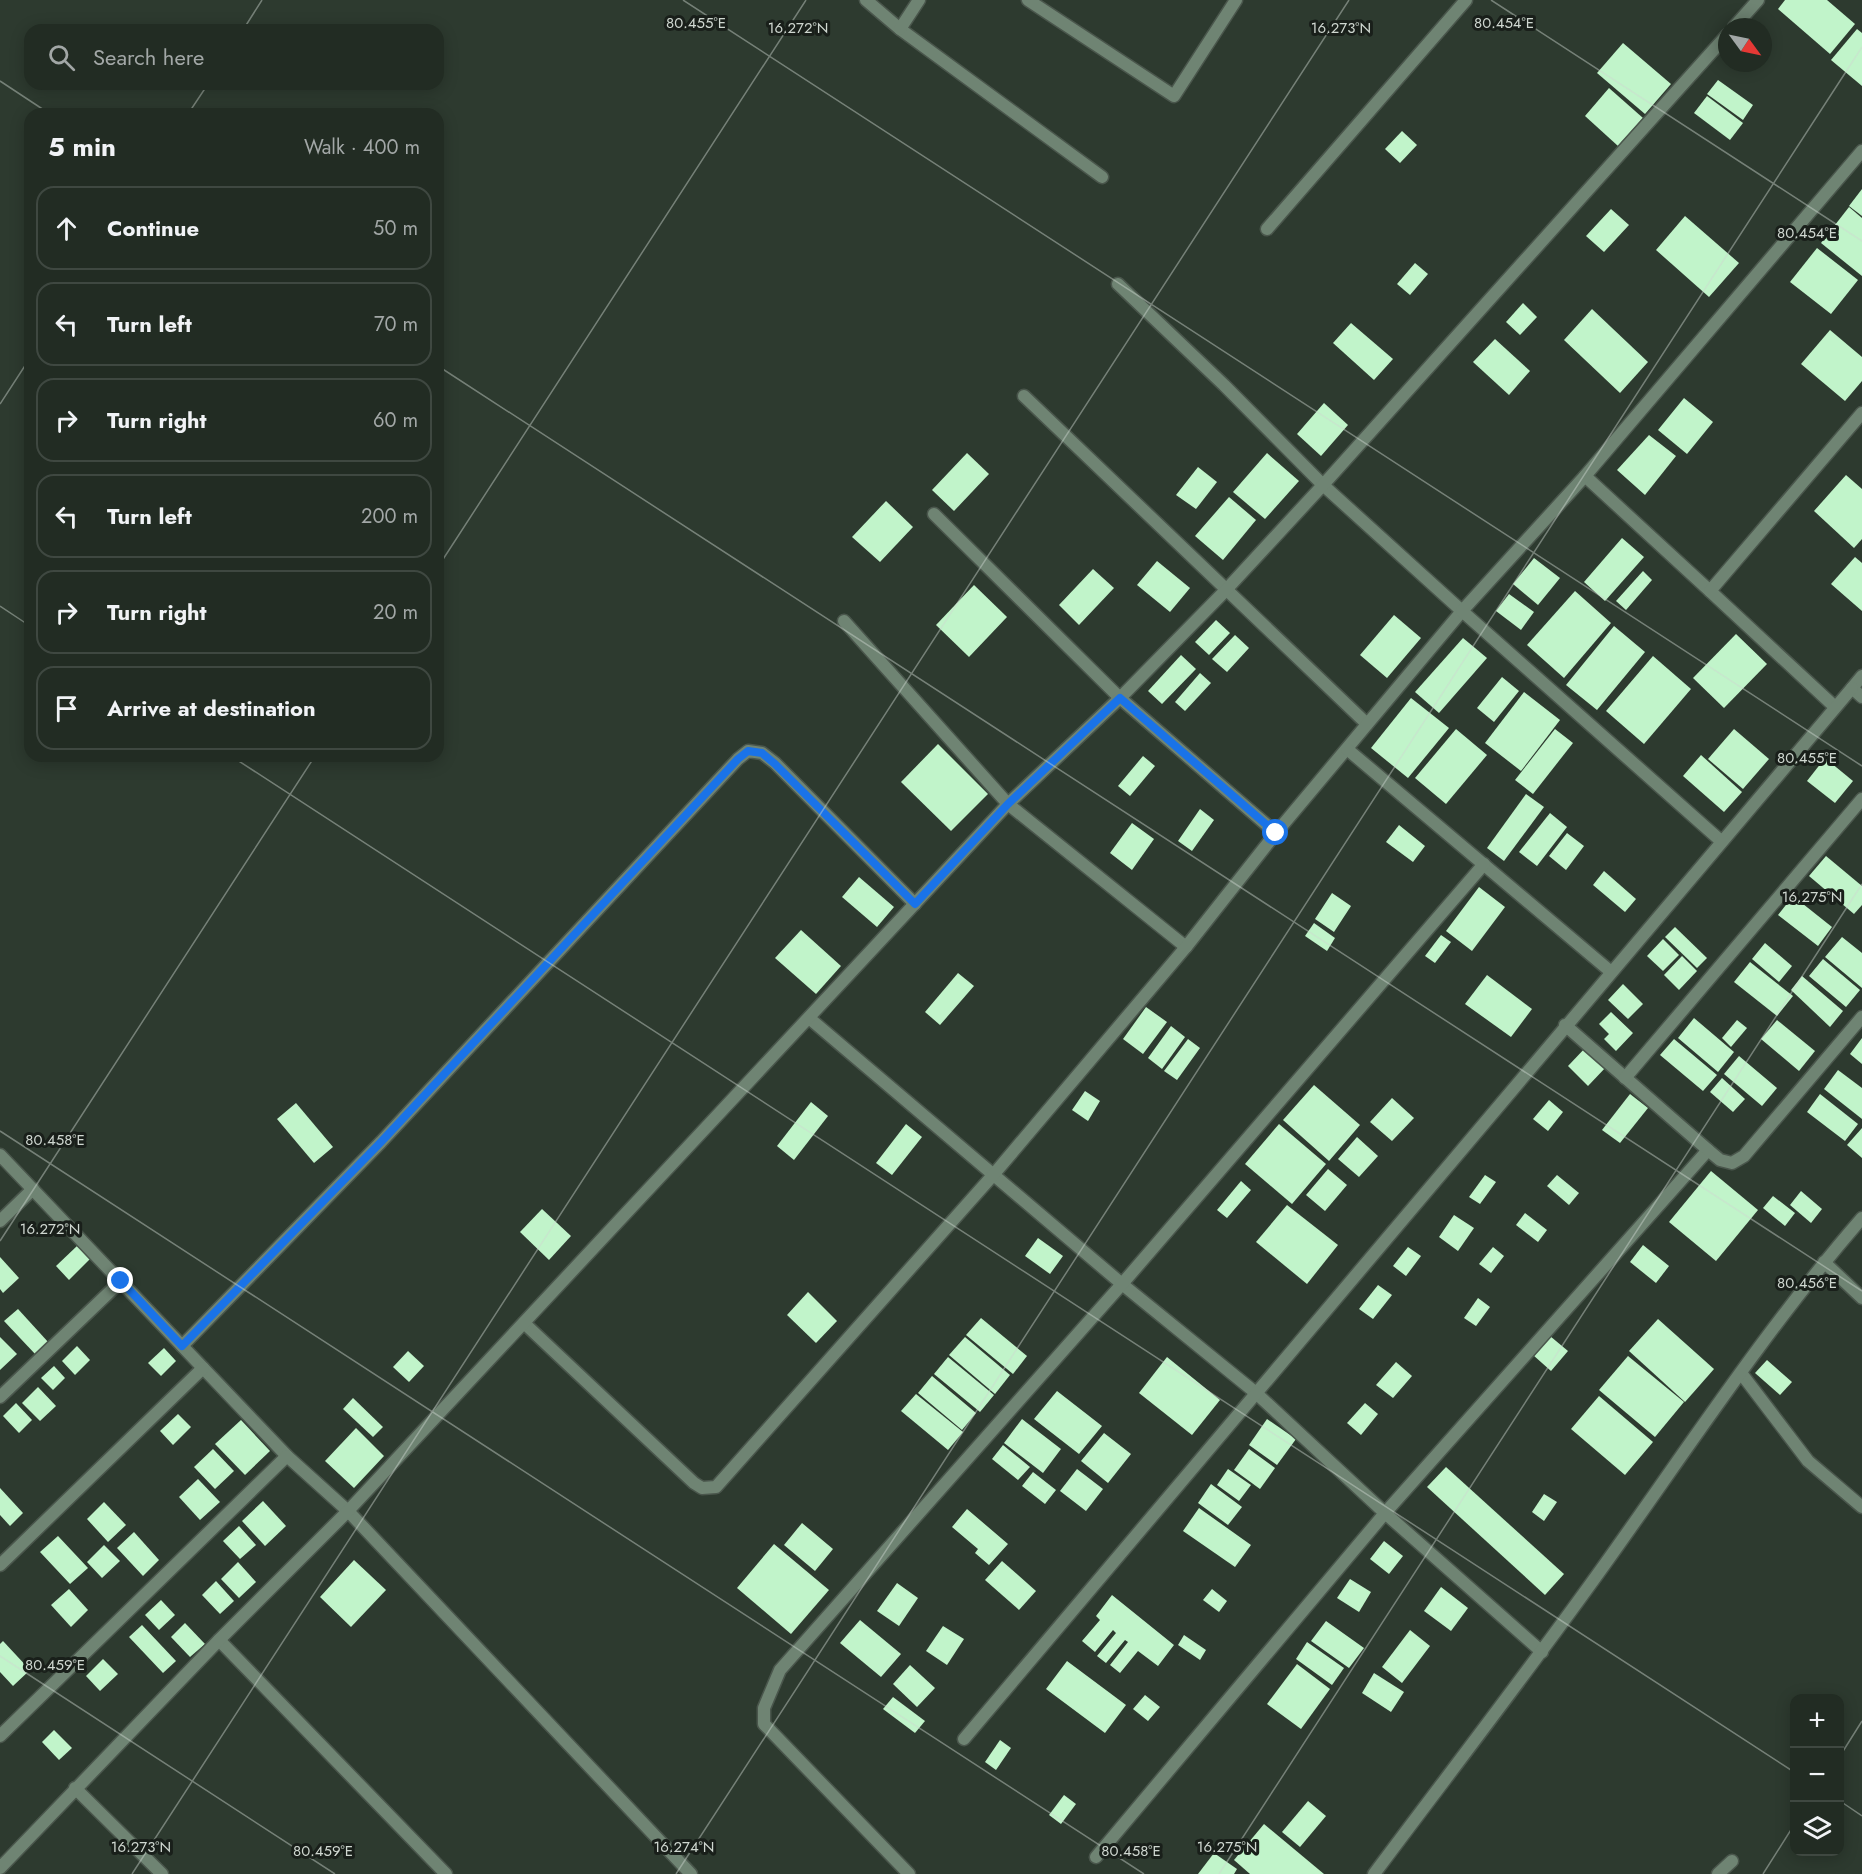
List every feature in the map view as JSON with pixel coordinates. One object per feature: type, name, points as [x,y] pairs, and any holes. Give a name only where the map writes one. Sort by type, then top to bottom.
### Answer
[{"type":"street","points":[[866,0],[900,29],[1102,177]]},
{"type":"street","points":[[900,29],[919,0]]},
{"type":"street","points":[[1028,0],[1174,96],[1236,0]]},
{"type":"street","points":[[1267,229],[1466,0]]},
{"type":"street","points":[[1742,18],[1758,0]]},
{"type":"street","points":[[0,1868],[219,1640],[348,1511],[1008,804],[1120,698],[1225,591],[1718,45]]},
{"type":"street","points":[[524,1323],[694,1483],[710,1489],[722,1482],[994,1174],[1186,947],[1366,724],[1462,611],[1585,476],[1862,151]]},
{"type":"street","points":[[1118,284],[1224,385],[1323,485],[1721,841]]},
{"type":"street","points":[[1024,396],[1366,724]]},
{"type":"street","points":[[1710,591],[1862,413]]},
{"type":"street","points":[[1585,476],[1835,707]]},
{"type":"street","points":[[934,514],[1120,698],[1276,833]]},
{"type":"street","points":[[843,621],[1008,804],[1186,947]]},
{"type":"street","points":[[964,1739],[1610,971],[1862,676]]},
{"type":"street","points":[[1852,688],[1862,697]]},
{"type":"street","points":[[1347,749],[1610,971]]},
{"type":"street","points":[[182,1346],[381,1142],[738,759],[748,751],[762,753],[775,764],[915,904]]},
{"type":"street","points":[[1625,1078],[1862,799]]},
{"type":"street","points":[[909,1874],[773,1736],[764,1724],[764,1708],[780,1670],[1122,1284],[1484,864]]},
{"type":"street","points":[[1565,1025],[1708,1150],[1725,1162],[1739,1161],[1862,1017]]},
{"type":"street","points":[[809,1018],[1122,1284],[1256,1394],[1385,1513],[1542,1652]]},
{"type":"street","points":[[1096,1857],[1385,1513],[1708,1150]]},
{"type":"street","points":[[0,1155],[287,1456],[348,1511],[691,1874]]},
{"type":"street","points":[[0,1221],[33,1189]]},
{"type":"street","points":[[1374,1874],[1542,1652],[1741,1373],[1824,1262],[1862,1218]]},
{"type":"street","points":[[1824,1262],[1862,1299]]},
{"type":"street","points":[[0,1396],[121,1281]]},
{"type":"street","points":[[0,1565],[203,1368]]},
{"type":"street","points":[[1741,1373],[1808,1461],[1862,1507]]},
{"type":"street","points":[[0,1736],[287,1456]]},
{"type":"street","points":[[219,1640],[446,1874]]},
{"type":"street","points":[[75,1788],[162,1874]]},
{"type":"street","points":[[1718,1874],[1732,1861]]},
{"type":"building","points":[[1785,0],[1827,0],[1855,24],[1830,54],[1778,9]]},
{"type":"building","points":[[1857,29],[1862,33],[1862,86],[1831,60]]},
{"type":"building","points":[[1623,43],[1671,84],[1645,114],[1597,73]]},
{"type":"building","points":[[1718,80],[1753,105],[1743,120],[1707,94]]},
{"type":"building","points":[[1609,88],[1643,118],[1618,146],[1585,116]]},
{"type":"building","points":[[1707,96],[1743,123],[1730,140],[1694,113]]},
{"type":"building","points":[[1402,131],[1417,145],[1400,163],[1385,149]]},
{"type":"building","points":[[1862,189],[1862,216],[1849,206]]},
{"type":"building","points":[[1849,207],[1862,218],[1862,276],[1821,243]]},
{"type":"building","points":[[1611,209],[1629,225],[1604,252],[1586,236]]},
{"type":"building","points":[[1685,216],[1739,263],[1709,297],[1656,250]]},
{"type":"building","points":[[1817,248],[1858,280],[1831,314],[1790,282]]},
{"type":"building","points":[[1415,263],[1428,274],[1410,295],[1397,284]]},
{"type":"building","points":[[1523,303],[1537,317],[1520,335],[1506,322]]},
{"type":"building","points":[[1592,309],[1648,362],[1620,393],[1564,340]]},
{"type":"building","points":[[1351,323],[1393,359],[1374,380],[1333,343]]},
{"type":"building","points":[[1830,330],[1862,357],[1862,381],[1845,401],[1801,364]]},
{"type":"building","points":[[1495,339],[1530,371],[1509,395],[1473,362]]},
{"type":"building","points":[[1684,398],[1713,422],[1687,454],[1658,430]]},
{"type":"building","points":[[1324,403],[1348,425],[1321,456],[1297,434]]},
{"type":"building","points":[[1649,435],[1676,456],[1645,495],[1617,470]]},
{"type":"building","points":[[967,453],[989,474],[954,511],[932,490]]},
{"type":"building","points":[[1267,453],[1299,481],[1265,519],[1233,492]]},
{"type":"building","points":[[1198,467],[1217,482],[1196,509],[1176,495]]},
{"type":"building","points":[[1846,475],[1862,489],[1862,539],[1854,548],[1814,511]]},
{"type":"building","points":[[1229,497],[1256,520],[1223,560],[1195,536]]},
{"type":"building","points":[[886,501],[913,527],[880,562],[852,537]]},
{"type":"building","points":[[1622,538],[1644,557],[1605,601],[1584,582]]},
{"type":"building","points":[[1855,557],[1862,563],[1862,611],[1831,584]]},
{"type":"building","points":[[1534,558],[1560,578],[1538,605],[1513,584]]},
{"type":"building","points":[[1157,561],[1190,588],[1170,612],[1137,585]]},
{"type":"building","points":[[1093,569],[1114,588],[1079,625],[1059,605]]},
{"type":"building","points":[[1643,571],[1652,580],[1626,610],[1616,601]]},
{"type":"building","points":[[974,585],[1007,617],[969,657],[936,625]]},
{"type":"building","points":[[1575,591],[1611,623],[1564,678],[1527,645]]},
{"type":"building","points":[[1509,594],[1534,612],[1521,630],[1496,611]]},
{"type":"building","points":[[1394,615],[1421,638],[1387,678],[1360,655]]},
{"type":"building","points":[[1216,620],[1230,633],[1209,655],[1195,642]]},
{"type":"building","points":[[1614,626],[1645,652],[1597,710],[1566,685]]},
{"type":"building","points":[[1736,634],[1767,664],[1724,708],[1693,678]]},
{"type":"building","points":[[1235,635],[1249,648],[1227,672],[1212,659]]},
{"type":"building","points":[[1463,638],[1487,658],[1439,713],[1415,692]]},
{"type":"building","points":[[1181,655],[1196,669],[1162,704],[1148,691]]},
{"type":"building","points":[[1653,656],[1691,689],[1644,744],[1606,711]]},
{"type":"building","points":[[1200,673],[1211,683],[1185,711],[1175,702]]},
{"type":"building","points":[[1502,677],[1519,691],[1494,722],[1477,708]]},
{"type":"building","points":[[1524,692],[1560,720],[1521,771],[1485,743]]},
{"type":"building","points":[[1411,698],[1449,728],[1408,778],[1371,748]]},
{"type":"building","points":[[1456,729],[1487,755],[1446,804],[1415,778]]},
{"type":"building","points":[[1555,729],[1573,743],[1533,794],[1515,780]]},
{"type":"building","points":[[1734,729],[1769,759],[1743,789],[1708,759]]},
{"type":"building","points":[[938,744],[988,794],[951,831],[901,782]]},
{"type":"building","points":[[1701,755],[1742,792],[1724,812],[1683,776]]},
{"type":"building","points":[[1143,756],[1155,766],[1130,796],[1118,786]]},
{"type":"building","points":[[1825,758],[1853,781],[1835,803],[1807,781]]},
{"type":"building","points":[[1526,794],[1544,807],[1504,861],[1487,848]]},
{"type":"building","points":[[1200,809],[1214,820],[1192,851],[1178,841]]},
{"type":"building","points":[[1550,813],[1567,827],[1537,866],[1519,852]]},
{"type":"building","points":[[1132,823],[1154,839],[1132,870],[1110,853]]},
{"type":"building","points":[[1399,825],[1425,846],[1413,862],[1386,842]]},
{"type":"building","points":[[1567,833],[1584,846],[1566,870],[1549,856]]},
{"type":"building","points":[[1826,856],[1862,886],[1862,905],[1854,914],[1809,876]]},
{"type":"building","points":[[1604,871],[1636,899],[1625,912],[1593,885]]},
{"type":"building","points":[[859,877],[894,907],[877,927],[842,897]]},
{"type":"building","points":[[1479,887],[1505,907],[1472,951],[1446,931]]},
{"type":"building","points":[[1332,893],[1351,906],[1334,932],[1315,919]]},
{"type":"building","points":[[1793,896],[1832,927],[1818,946],[1778,915]]},
{"type":"building","points":[[1314,923],[1335,938],[1327,951],[1305,936]]},
{"type":"building","points":[[1675,927],[1707,958],[1697,968],[1665,937]]},
{"type":"building","points":[[801,930],[841,966],[816,994],[775,958]]},
{"type":"building","points":[[1441,935],[1451,942],[1435,963],[1425,956]]},
{"type":"building","points":[[1842,937],[1862,953],[1862,988],[1825,957]]},
{"type":"building","points":[[1663,939],[1679,955],[1663,971],[1647,956]]},
{"type":"building","points":[[1765,943],[1792,966],[1779,982],[1752,959]]},
{"type":"building","points":[[1682,956],[1697,971],[1679,990],[1664,975]]},
{"type":"building","points":[[1823,959],[1860,990],[1846,1007],[1809,976]]},
{"type":"building","points":[[1750,962],[1793,996],[1777,1016],[1734,982]]},
{"type":"building","points":[[958,973],[974,986],[940,1025],[925,1012]]},
{"type":"building","points":[[1487,975],[1532,1009],[1511,1037],[1465,1004]]},
{"type":"building","points":[[1802,976],[1843,1011],[1830,1027],[1791,990]]},
{"type":"building","points":[[1623,984],[1643,1004],[1628,1019],[1608,1000]]},
{"type":"building","points":[[1146,1007],[1167,1022],[1143,1054],[1123,1039]]},
{"type":"building","points":[[1611,1012],[1633,1033],[1616,1051],[1604,1039],[1609,1034],[1599,1024]]},
{"type":"building","points":[[1694,1018],[1734,1052],[1718,1072],[1678,1038]]},
{"type":"building","points":[[1737,1020],[1747,1028],[1731,1047],[1722,1038]]},
{"type":"building","points":[[1777,1020],[1815,1051],[1799,1071],[1761,1039]]},
{"type":"building","points":[[1171,1026],[1185,1037],[1162,1069],[1148,1058]]},
{"type":"building","points":[[1862,1038],[1862,1064],[1850,1054]]},
{"type":"building","points":[[1188,1039],[1200,1048],[1177,1080],[1164,1071]]},
{"type":"building","points":[[1674,1039],[1717,1075],[1703,1091],[1660,1055]]},
{"type":"building","points":[[1587,1046],[1607,1066],[1588,1086],[1568,1066]]},
{"type":"building","points":[[1739,1056],[1777,1088],[1762,1106],[1724,1074]]},
{"type":"building","points":[[1838,1070],[1862,1088],[1862,1119],[1824,1089]]},
{"type":"building","points":[[1722,1078],[1745,1099],[1733,1112],[1710,1092]]},
{"type":"building","points":[[1314,1085],[1360,1125],[1329,1161],[1283,1120]]},
{"type":"building","points":[[1085,1091],[1100,1101],[1088,1121],[1072,1110]]},
{"type":"building","points":[[1630,1094],[1648,1108],[1620,1143],[1602,1130]]},
{"type":"building","points":[[1820,1094],[1858,1124],[1845,1141],[1807,1112]]},
{"type":"building","points":[[1392,1098],[1414,1118],[1392,1141],[1370,1122]]},
{"type":"building","points":[[1549,1100],[1563,1112],[1548,1131],[1533,1119]]},
{"type":"building","points":[[811,1102],[828,1116],[794,1160],[777,1146]]},
{"type":"building","points":[[296,1103],[333,1147],[314,1163],[277,1119]]},
{"type":"building","points":[[906,1124],[922,1137],[892,1175],[876,1163]]},
{"type":"building","points":[[1279,1124],[1326,1164],[1292,1204],[1245,1164]]},
{"type":"building","points":[[1862,1128],[1862,1158],[1847,1145]]},
{"type":"building","points":[[1357,1137],[1378,1156],[1359,1177],[1338,1159]]},
{"type":"building","points":[[1328,1169],[1347,1185],[1325,1211],[1306,1195]]},
{"type":"building","points":[[1711,1171],[1758,1210],[1716,1261],[1669,1222]]},
{"type":"building","points":[[1485,1175],[1496,1182],[1480,1204],[1469,1197]]},
{"type":"building","points":[[1557,1175],[1579,1193],[1569,1205],[1547,1186]]},
{"type":"building","points":[[1241,1181],[1251,1190],[1227,1218],[1217,1210]]},
{"type":"building","points":[[1801,1191],[1822,1209],[1811,1223],[1790,1205]]},
{"type":"building","points":[[1773,1196],[1795,1213],[1785,1226],[1763,1208]]},
{"type":"building","points":[[1287,1205],[1338,1245],[1307,1284],[1256,1242]]},
{"type":"building","points":[[542,1209],[571,1236],[549,1260],[520,1232]]},
{"type":"building","points":[[1525,1213],[1547,1230],[1538,1242],[1516,1225]]},
{"type":"building","points":[[1454,1215],[1474,1228],[1458,1251],[1439,1237]]},
{"type":"building","points":[[1038,1238],[1063,1256],[1050,1274],[1025,1256]]},
{"type":"building","points":[[1643,1245],[1669,1266],[1656,1283],[1630,1262]]},
{"type":"building","points":[[77,1246],[90,1259],[69,1280],[56,1266]]},
{"type":"building","points":[[1408,1247],[1421,1256],[1406,1276],[1393,1266]]},
{"type":"building","points":[[1493,1247],[1504,1256],[1491,1273],[1479,1264]]},
{"type":"building","points":[[0,1257],[19,1278],[3,1293],[0,1289]]},
{"type":"building","points":[[1378,1285],[1392,1295],[1373,1319],[1359,1309]]},
{"type":"building","points":[[808,1292],[837,1321],[816,1343],[787,1315]]},
{"type":"building","points":[[1478,1298],[1490,1307],[1476,1326],[1464,1318]]},
{"type":"building","points":[[18,1309],[49,1343],[36,1355],[4,1321]]},
{"type":"building","points":[[981,1318],[1027,1356],[1013,1374],[966,1335]]},
{"type":"building","points":[[1658,1319],[1714,1369],[1685,1402],[1629,1351]]},
{"type":"building","points":[[1550,1336],[1568,1351],[1551,1371],[1533,1355]]},
{"type":"building","points":[[0,1337],[17,1354],[0,1370]]},
{"type":"building","points":[[965,1337],[1010,1375],[995,1394],[949,1355]]},
{"type":"building","points":[[77,1346],[90,1360],[75,1375],[62,1361]]},
{"type":"building","points":[[164,1348],[176,1361],[161,1376],[148,1363]]},
{"type":"building","points":[[408,1351],[424,1366],[409,1382],[393,1367]]},
{"type":"building","points":[[1628,1356],[1684,1402],[1655,1437],[1599,1390]]},
{"type":"building","points":[[948,1357],[994,1395],[980,1412],[934,1374]]},
{"type":"building","points":[[1167,1357],[1220,1400],[1192,1435],[1139,1393]]},
{"type":"building","points":[[1767,1360],[1792,1382],[1780,1395],[1755,1373]]},
{"type":"building","points":[[1396,1362],[1412,1376],[1393,1398],[1376,1385]]},
{"type":"building","points":[[54,1366],[65,1378],[53,1390],[41,1378]]},
{"type":"building","points":[[932,1376],[976,1413],[962,1430],[918,1393]]},
{"type":"building","points":[[38,1387],[56,1406],[40,1421],[22,1403]]},
{"type":"building","points":[[1057,1391],[1102,1426],[1079,1454],[1034,1419]]},
{"type":"building","points":[[916,1394],[963,1432],[948,1450],[901,1411]]},
{"type":"building","points":[[1599,1396],[1653,1442],[1625,1475],[1571,1429]]},
{"type":"building","points":[[353,1398],[383,1427],[373,1437],[343,1409]]},
{"type":"building","points":[[16,1403],[32,1420],[19,1433],[3,1416]]},
{"type":"building","points":[[1365,1403],[1378,1414],[1361,1435],[1347,1423]]},
{"type":"building","points":[[178,1414],[191,1427],[173,1445],[160,1431]]},
{"type":"building","points":[[1022,1419],[1061,1449],[1043,1473],[1004,1443]]},
{"type":"building","points":[[1267,1419],[1296,1439],[1277,1465],[1249,1445]]},
{"type":"building","points":[[241,1420],[270,1451],[245,1475],[215,1444]]},
{"type":"building","points":[[356,1428],[384,1456],[354,1488],[325,1461]]},
{"type":"building","points":[[1104,1433],[1131,1454],[1108,1483],[1081,1461]]},
{"type":"building","points":[[1003,1445],[1030,1467],[1018,1480],[992,1459]]},
{"type":"building","points":[[213,1449],[234,1471],[215,1489],[194,1467]]},
{"type":"building","points":[[1249,1449],[1275,1468],[1260,1489],[1234,1470]]},
{"type":"building","points":[[1446,1467],[1564,1574],[1545,1595],[1427,1487]]},
{"type":"building","points":[[1077,1469],[1103,1489],[1086,1511],[1060,1491]]},
{"type":"building","points":[[1228,1469],[1251,1485],[1239,1501],[1217,1485]]},
{"type":"building","points":[[1033,1472],[1056,1490],[1045,1504],[1022,1486]]},
{"type":"building","points":[[198,1479],[220,1502],[200,1520],[179,1497]]},
{"type":"building","points":[[1211,1484],[1242,1507],[1228,1525],[1198,1503]]},
{"type":"building","points":[[0,1488],[23,1513],[10,1526],[0,1515]]},
{"type":"building","points":[[1544,1494],[1557,1502],[1544,1521],[1532,1512]]},
{"type":"building","points":[[263,1501],[286,1526],[265,1546],[242,1521]]},
{"type":"building","points":[[104,1502],[126,1525],[108,1542],[87,1519]]},
{"type":"building","points":[[1199,1508],[1251,1545],[1235,1567],[1183,1531]]},
{"type":"building","points":[[967,1509],[1008,1544],[989,1565],[975,1553],[978,1549],[952,1527]]},
{"type":"building","points":[[802,1523],[833,1549],[815,1571],[784,1545]]},
{"type":"building","points":[[239,1526],[256,1545],[240,1559],[223,1541]]},
{"type":"building","points":[[134,1532],[159,1560],[143,1576],[117,1548]]},
{"type":"building","points":[[58,1536],[88,1568],[70,1584],[40,1552]]},
{"type":"building","points":[[1384,1541],[1403,1556],[1389,1574],[1370,1559]]},
{"type":"building","points":[[774,1544],[829,1590],[791,1634],[737,1588]]},
{"type":"building","points":[[104,1545],[120,1561],[102,1578],[87,1562]]},
{"type":"building","points":[[354,1560],[386,1590],[351,1627],[320,1597]]},
{"type":"building","points":[[1002,1561],[1036,1591],[1019,1610],[985,1580]]},
{"type":"building","points":[[238,1562],[256,1582],[239,1598],[221,1579]]},
{"type":"building","points":[[1350,1579],[1371,1592],[1359,1612],[1337,1598]]},
{"type":"building","points":[[216,1581],[234,1601],[220,1614],[202,1595]]},
{"type":"building","points":[[897,1583],[918,1598],[899,1626],[877,1611]]},
{"type":"building","points":[[1441,1587],[1468,1608],[1451,1631],[1424,1611]]},
{"type":"building","points":[[69,1589],[88,1610],[71,1627],[51,1605]]},
{"type":"building","points":[[1212,1589],[1227,1601],[1219,1612],[1203,1600]]},
{"type":"building","points":[[1112,1595],[1174,1645],[1158,1666],[1138,1651],[1120,1673],[1110,1665],[1128,1642],[1125,1640],[1106,1663],[1097,1656],[1116,1633],[1113,1630],[1095,1652],[1082,1641],[1100,1620],[1096,1616]]},
{"type":"building","points":[[161,1600],[175,1615],[159,1630],[145,1615]]},
{"type":"building","points":[[860,1620],[901,1654],[881,1677],[840,1643]]},
{"type":"building","points":[[1326,1621],[1364,1648],[1349,1668],[1311,1641]]},
{"type":"building","points":[[185,1623],[205,1644],[190,1657],[171,1637]]},
{"type":"building","points":[[142,1625],[176,1661],[163,1673],[129,1637]]},
{"type":"building","points":[[943,1626],[964,1639],[947,1665],[926,1651]]},
{"type":"building","points":[[1410,1630],[1430,1646],[1402,1683],[1382,1667]]},
{"type":"building","points":[[1184,1635],[1206,1650],[1200,1660],[1178,1645]]},
{"type":"building","points":[[3,1641],[30,1670],[13,1686],[0,1672],[0,1644]]},
{"type":"building","points":[[1307,1642],[1344,1668],[1332,1685],[1296,1659]]},
{"type":"building","points":[[103,1659],[118,1674],[100,1691],[86,1676]]},
{"type":"building","points":[[1067,1661],[1126,1705],[1105,1733],[1046,1689]]},
{"type":"building","points":[[1297,1664],[1330,1689],[1301,1729],[1267,1704]]},
{"type":"building","points":[[910,1665],[935,1688],[917,1707],[893,1684]]},
{"type":"building","points":[[1374,1673],[1404,1692],[1391,1712],[1362,1693]]},
{"type":"building","points":[[1145,1695],[1160,1707],[1148,1721],[1133,1709]]},
{"type":"building","points":[[893,1697],[925,1721],[915,1733],[883,1709]]},
{"type":"building","points":[[54,1730],[72,1748],[59,1760],[42,1742]]},
{"type":"building","points":[[1000,1740],[1011,1748],[996,1770],[985,1762]]},
{"type":"building","points":[[1064,1795],[1076,1804],[1061,1824],[1049,1815]]},
{"type":"building","points":[[1308,1801],[1326,1816],[1300,1847],[1282,1832]]},
{"type":"building","points":[[1264,1824],[1324,1874],[1250,1874],[1234,1860]]},
{"type":"building","points":[[1214,1853],[1237,1869],[1234,1874],[1198,1874]]},
{"type":"route","points":[[121,1281],[182,1346],[381,1142],[738,759],[748,751],[762,753],[775,764],[915,904],[1008,804],[1120,698],[1276,833]]}]
